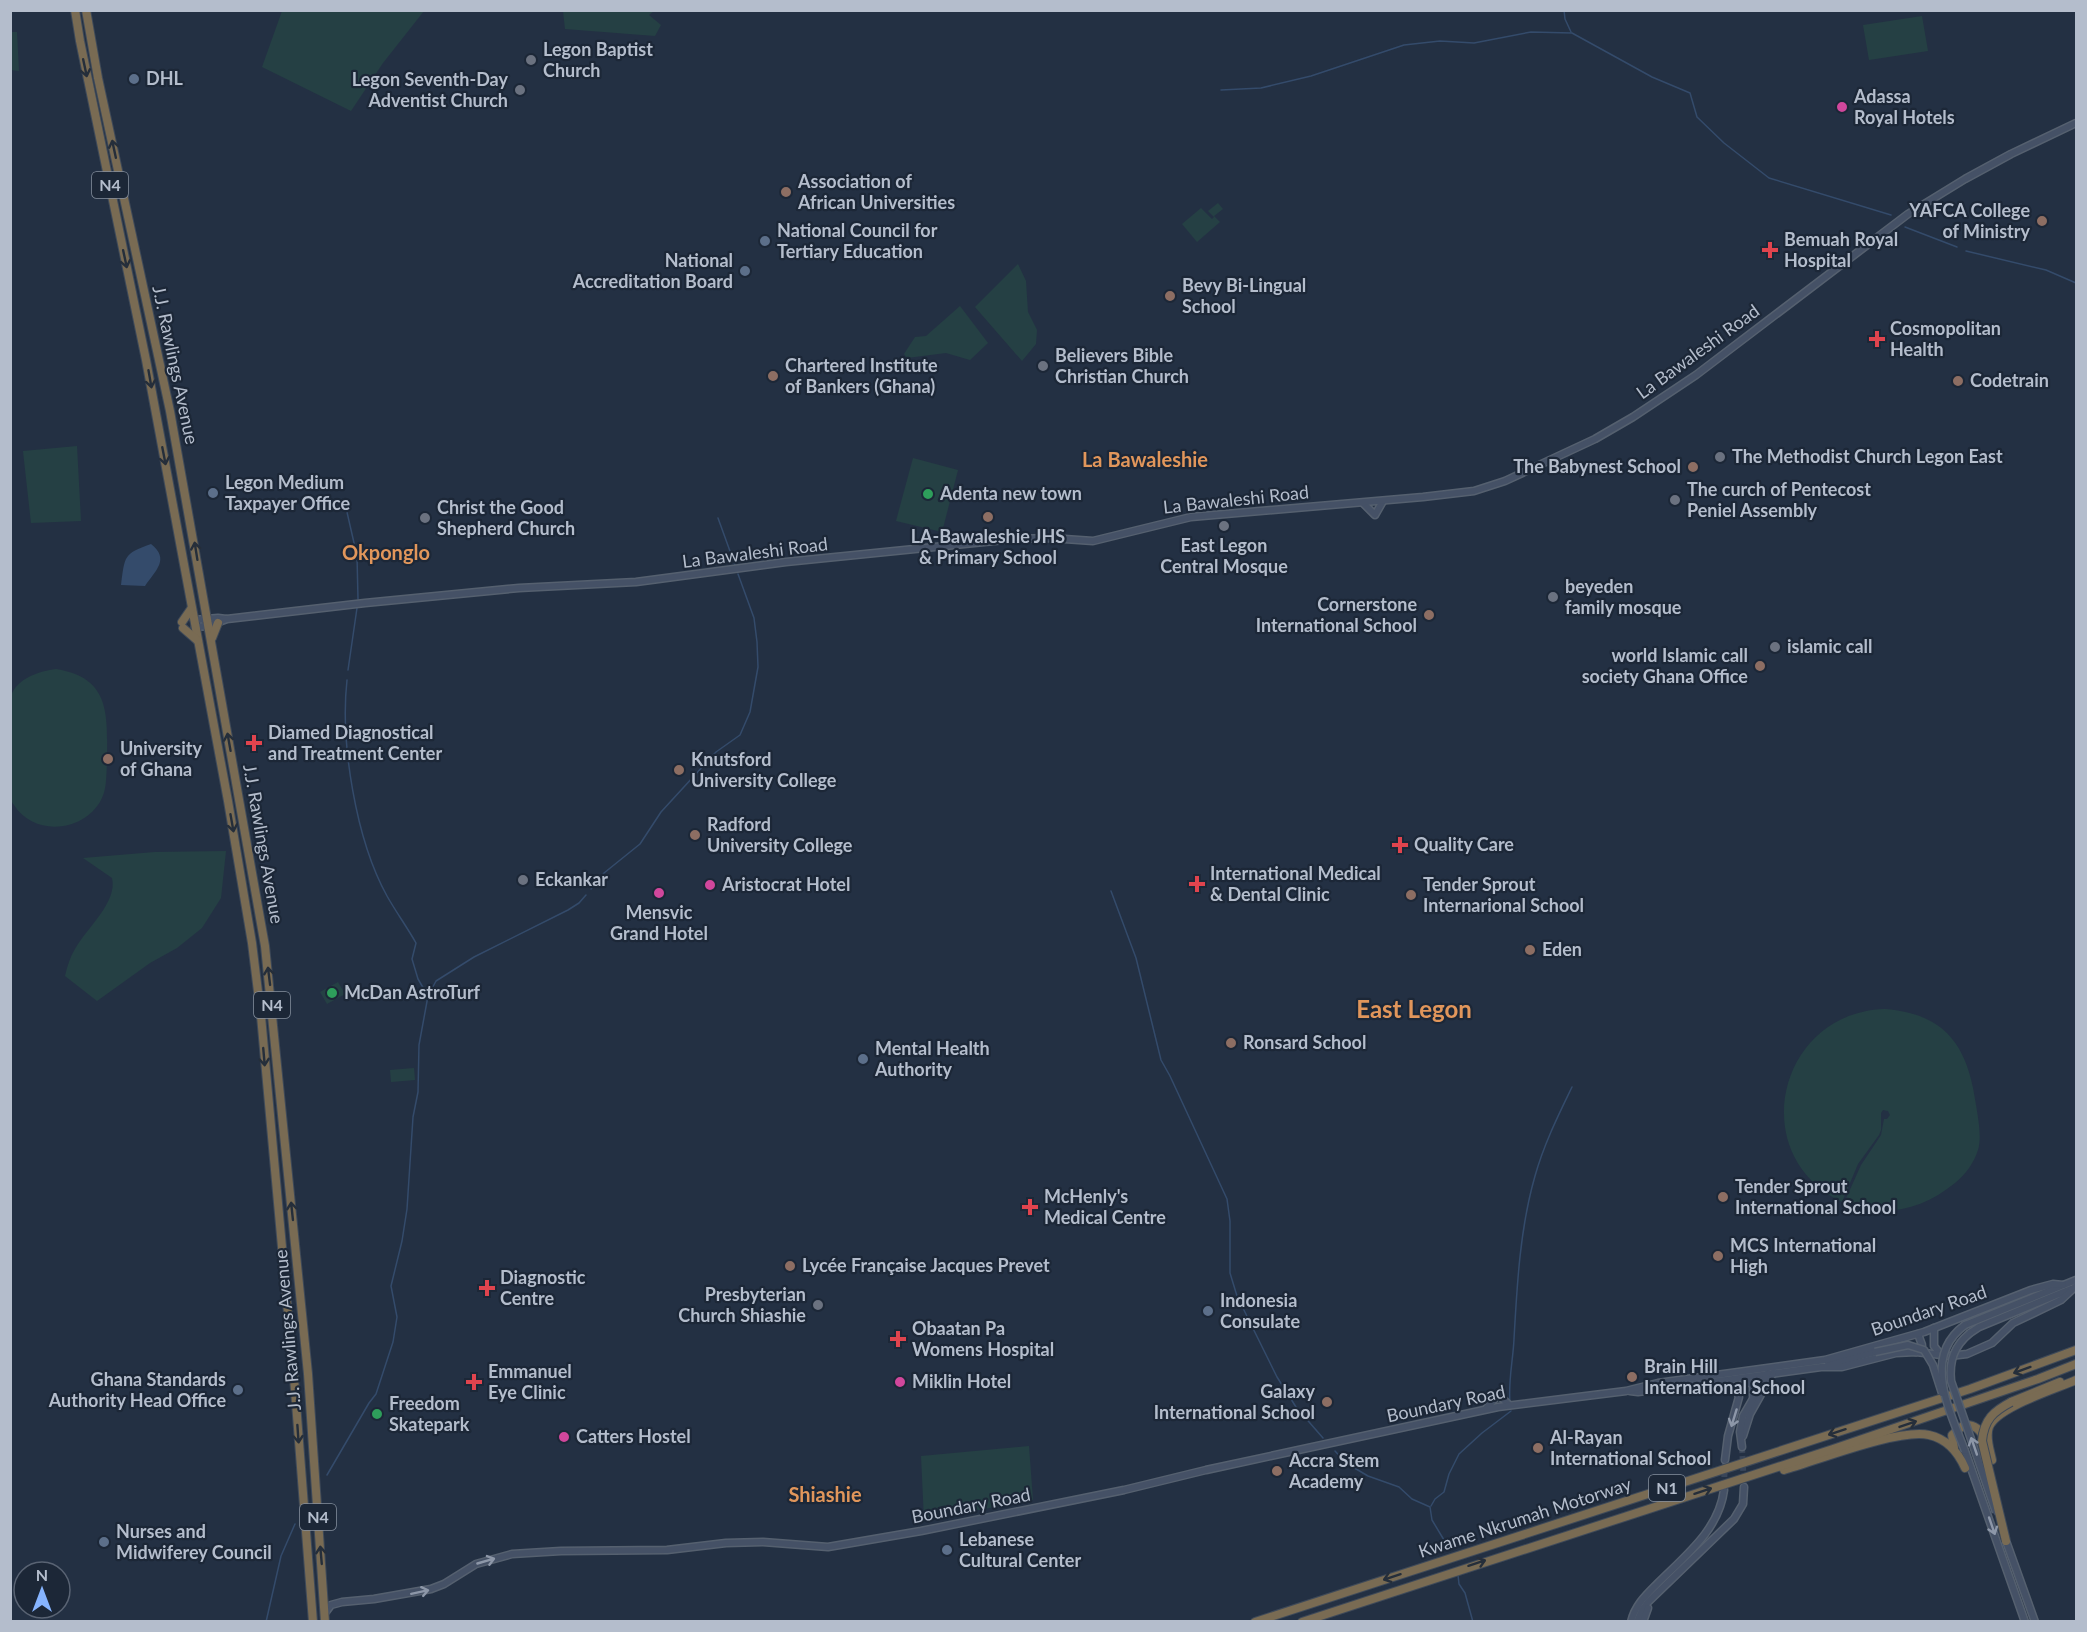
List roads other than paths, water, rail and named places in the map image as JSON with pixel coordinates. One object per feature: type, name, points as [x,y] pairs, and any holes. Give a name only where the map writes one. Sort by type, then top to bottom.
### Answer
[{"type":"highway","name":"J.J. Rawlings Avenue","points":[[75,10],[146,360],[242,882],[260,1005],[295,1390],[313,1622]]},
{"type":"highway","name":"J.J. Rawlings Avenue","points":[[86,10],[98,78],[170,411],[265,946],[308,1374],[325,1617]]},
{"type":"highway","points":[[191,607],[182,625],[198,641]]},
{"type":"highway","points":[[206,609],[221,620],[211,640]]},
{"type":"highway","name":"Kwame Nkrumah Motorway","points":[[1256,1622],[1970,1389],[2076,1350]]},
{"type":"highway","name":"Kwame Nkrumah Motorway","points":[[1302,1622],[1975,1401],[2076,1364]]},
{"type":"highway","points":[[2006,1541],[1982,1441],[1983,1428],[1988,1418],[1996,1410],[2076,1378]]},
{"type":"highway","points":[[1989,1449],[1989,1426],[2000,1414],[2076,1378]]},
{"type":"highway","points":[[1954,1449],[1952,1435],[1958,1428],[1970,1425],[1981,1431],[1992,1460]]},
{"type":"highway","points":[[1750,1476],[1777,1472],[1888,1439],[1931,1435],[1949,1444],[1965,1468]]},
{"type":"main road","name":"La Bawaleshi Road","points":[[195,624],[355,604],[519,588],[636,582],[786,562],[1014,539],[1050,538],[1094,541],[1191,517],[1474,491],[1505,481],[1595,439],[1676,389],[1908,214],[2011,154],[2076,123]]},
{"type":"main road","points":[[1362,503],[1375,515],[1383,501]]},
{"type":"main road","name":"Boundary Road","points":[[325,1617],[333,1604],[431,1589],[444,1584],[476,1564],[512,1554],[545,1551],[667,1550],[726,1543],[763,1542],[828,1547],[1029,1510],[1486,1409],[1626,1391],[1658,1383],[1825,1360],[1918,1334],[2031,1290],[2053,1284],[2076,1284]]},
{"type":"main road","name":"Boundary Road","points":[[2006,1541],[1951,1381],[1952,1357],[1962,1340],[1979,1327],[2076,1284]]},
{"type":"main road","name":"Boundary Road","points":[[1626,1391],[1638,1392],[1842,1366],[1896,1353],[1960,1355],[1978,1350],[1997,1339],[2013,1323],[2061,1300],[2076,1284]]},
{"type":"main road","name":"Boundary Road","points":[[1944,1395],[1941,1368],[1943,1355],[1948,1343],[1959,1330],[1965,1325],[2063,1285]]},
{"type":"main road","points":[[1934,1328],[1934,1346],[1941,1355]]},
{"type":"main road","points":[[1916,1352],[1922,1345],[1918,1334]]},
{"type":"main road","points":[[1821,1367],[1908,1345],[1924,1350],[1933,1365],[1940,1392],[1944,1395],[2025,1622]]},
{"type":"main road","points":[[1751,1401],[1774,1367]]},
{"type":"main road","points":[[1741,1439],[1750,1414],[1764,1391],[1788,1373]]},
{"type":"main road","points":[[1764,1391],[1769,1375]]},
{"type":"main road","points":[[1739,1378],[1753,1385],[1751,1401],[1740,1425],[1742,1448]]},
{"type":"main road","points":[[1725,1460],[1728,1436],[1739,1397],[1736,1388],[1726,1380]]},
{"type":"main road","points":[[1486,1409],[1499,1397],[1509,1405]]},
{"type":"main road","points":[[1637,1622],[1641,1610],[1738,1515],[1743,1504],[1744,1487]]},
{"type":"main road","points":[[1631,1622],[1639,1602],[1706,1535],[1721,1505],[1724,1490]]},
{"type":"main road","points":[[2006,1541],[2035,1622]]},
{"type":"main road","points":[[1668,1573],[1680,1573]]},
{"type":"main road","points":[[1643,1622],[1645,1612],[1654,1597]]},
{"type":"water","points":[[151,544],[157,549],[160,560],[145,586],[121,585],[127,557]]},
{"type":"waterway","points":[[1564,10],[1571,32]]},
{"type":"waterway","points":[[1221,90],[1261,88],[1311,76],[1404,45],[1440,41],[1474,43],[1531,32],[1572,33],[1652,77],[1690,93],[1697,117],[1724,143],[1769,178],[1891,215]]},
{"type":"waterway","points":[[1905,227],[1957,247]]},
{"type":"waterway","points":[[1966,251],[2046,270],[2076,283]]},
{"type":"waterway","points":[[344,499],[357,556],[358,599]]},
{"type":"waterway","points":[[718,518],[735,565]]},
{"type":"waterway","points":[[591,889],[604,873],[640,844],[661,812],[716,752],[740,735],[750,712],[758,667],[754,618],[738,574]]},
{"type":"waterway","points":[[348,670],[357,608]]},
{"type":"waterway","points":[[327,1475],[376,1394],[393,1342],[397,1317],[391,1286],[407,1209],[413,1117],[418,1092],[419,1045],[428,996],[418,979],[412,959],[416,943],[387,896],[376,873],[359,820],[348,761],[345,705],[347,680]]},
{"type":"waterway","points":[[1111,891],[1136,958],[1161,1060],[1227,1199],[1230,1221],[1230,1273],[1237,1296],[1277,1377],[1296,1407],[1323,1438]]},
{"type":"waterway","points":[[428,996],[436,981],[474,957],[568,910],[586,895]]},
{"type":"waterway","points":[[1510,1403],[1518,1277],[1526,1216],[1543,1153],[1572,1087]]},
{"type":"waterway","points":[[1431,1506],[1435,1499],[1444,1492],[1449,1474],[1459,1454],[1511,1411]]},
{"type":"waterway","points":[[1335,1451],[1346,1463],[1368,1476],[1399,1487],[1412,1499],[1430,1507],[1432,1520],[1447,1545]]},
{"type":"waterway","points":[[266,1622],[281,1556],[295,1524]]},
{"type":"waterway","points":[[1458,1575],[1473,1622]]},
{"type":"tunnel","points":[[1742,1447],[1744,1487]]},
{"type":"tunnel","points":[[1724,1486],[1725,1460]]},
{"type":"place","name":"Legon Baptist Church","points":[[531,60]]},
{"type":"place","name":"DHL","points":[[134,79]]},
{"type":"place","name":"Legon Seventh-Day Adventist Church","points":[[520,90]]},
{"type":"place","name":"Adassa Royal Hotels","points":[[1842,107]]},
{"type":"place","name":"Association of African Universities","points":[[786,192]]},
{"type":"place","name":"YAFCA College of Ministry","points":[[2042,221]]},
{"type":"place","name":"National Council for Tertiary Education","points":[[765,241]]},
{"type":"place","name":"Bemuah Royal Hospital","points":[[1770,250]]},
{"type":"place","name":"National Accreditation Board","points":[[745,271]]},
{"type":"place","name":"Bevy Bi-Lingual School","points":[[1170,296]]},
{"type":"place","name":"Cosmopolitan Health","points":[[1877,339]]},
{"type":"place","name":"Believers Bible Christian Church","points":[[1043,366]]},
{"type":"place","name":"Chartered Institute of Bankers (Ghana)","points":[[773,376]]},
{"type":"place","name":"Codetrain","points":[[1958,381]]},
{"type":"place","name":"The Methodist Church Legon East","points":[[1720,457]]},
{"type":"place","name":"The Babynest School","points":[[1693,467]]},
{"type":"place","name":"Legon Medium Taxpayer Office","points":[[213,493]]},
{"type":"place","name":"Adenta new town","points":[[928,494]]},
{"type":"place","name":"The curch of Pentecost Peniel Assembly","points":[[1675,500]]},
{"type":"place","name":"LA-Bawaleshie JHS & Primary School","points":[[988,517]]},
{"type":"place","name":"Christ the Good Shepherd Church","points":[[425,518]]},
{"type":"place","name":"East Legon Central Mosque","points":[[1224,526]]},
{"type":"place","name":"beyeden family mosque","points":[[1553,597]]},
{"type":"place","name":"Cornerstone International School","points":[[1429,615]]},
{"type":"place","name":"islamic call","points":[[1775,647]]},
{"type":"place","name":"world Islamic call society Ghana Office","points":[[1760,666]]},
{"type":"place","name":"Diamed Diagnostical and Treatment Center","points":[[254,743]]},
{"type":"place","name":"University of Ghana","points":[[108,759]]},
{"type":"place","name":"Knutsford University College","points":[[679,770]]},
{"type":"place","name":"Radford University College","points":[[695,835]]},
{"type":"place","name":"Quality Care","points":[[1400,845]]},
{"type":"place","name":"Eckankar","points":[[523,880]]},
{"type":"place","name":"International Medical & Dental Clinic","points":[[1197,884]]},
{"type":"place","name":"Aristocrat Hotel","points":[[710,885]]},
{"type":"place","name":"Mensvic Grand Hotel","points":[[659,893]]},
{"type":"place","name":"Tender Sprout Internarional School","points":[[1411,895]]},
{"type":"place","name":"Eden","points":[[1530,950]]},
{"type":"place","name":"McDan AstroTurf","points":[[332,993]]},
{"type":"place","name":"Ronsard School","points":[[1231,1043]]},
{"type":"place","name":"Mental Health Authority","points":[[863,1059]]},
{"type":"place","name":"Tender Sprout International School","points":[[1723,1197]]},
{"type":"place","name":"McHenly's Medical Centre","points":[[1030,1207]]},
{"type":"place","name":"MCS International High","points":[[1718,1256]]},
{"type":"place","name":"Lycée Française Jacques Prevet","points":[[790,1266]]},
{"type":"place","name":"Diagnostic Centre","points":[[487,1288]]},
{"type":"place","name":"Presbyterian Church Shiashie","points":[[818,1305]]},
{"type":"place","name":"Indonesia Consulate","points":[[1208,1311]]},
{"type":"place","name":"Obaatan Pa Womens Hospital","points":[[898,1339]]},
{"type":"place","name":"Brain Hill International School","points":[[1632,1377]]},
{"type":"place","name":"Emmanuel Eye Clinic","points":[[474,1382]]},
{"type":"place","name":"Miklin Hotel","points":[[900,1382]]},
{"type":"place","name":"Ghana Standards Authority Head Office","points":[[238,1390]]},
{"type":"place","name":"Galaxy International School","points":[[1327,1402]]},
{"type":"place","name":"Freedom Skatepark","points":[[377,1414]]},
{"type":"place","name":"Catters Hostel","points":[[564,1437]]},
{"type":"place","name":"Al-Rayan International School","points":[[1538,1448]]},
{"type":"place","name":"Accra Stem Academy","points":[[1277,1471]]},
{"type":"place","name":"Nurses and Midwiferey Council","points":[[104,1542]]},
{"type":"place","name":"Lebanese Cultural Center","points":[[947,1550]]},
{"type":"district","name":"La Bawaleshie","points":[[1145,460]]},
{"type":"district","name":"Okponglo","points":[[386,553]]},
{"type":"district","name":"East Legon","points":[[1414,1010]]},
{"type":"district","name":"Shiashie","points":[[825,1495]]}]
